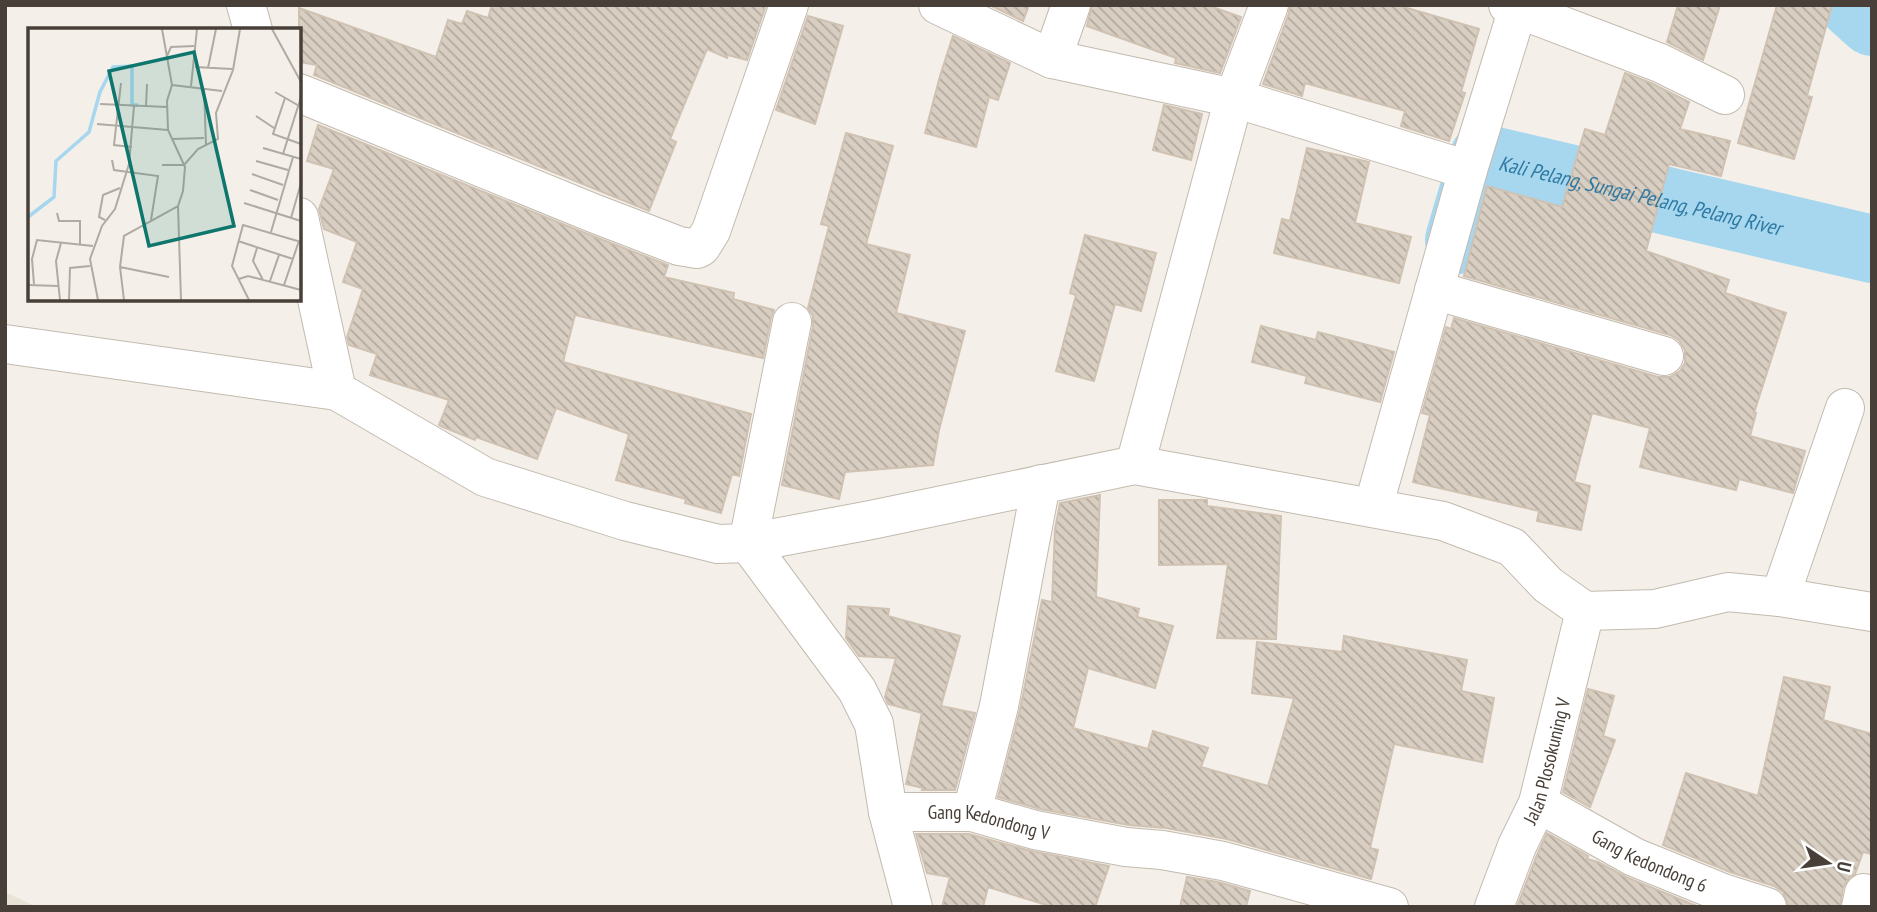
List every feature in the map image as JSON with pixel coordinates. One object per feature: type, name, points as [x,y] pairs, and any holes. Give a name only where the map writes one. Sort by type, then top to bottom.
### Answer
[{"type":"street","points":[[246,5],[252,28]]},
{"type":"street","points":[[301,94],[593,213],[679,246],[697,249],[708,239],[789,5]]},
{"type":"street","points":[[938,5],[1052,59],[1234,98],[1468,170]]},
{"type":"street","points":[[1052,59],[1071,5]]},
{"type":"street","points":[[1135,465],[1234,98],[1269,5]]},
{"type":"street","points":[[1373,508],[1515,7],[1660,63],[1725,95]]},
{"type":"street","points":[[301,226],[337,391]]},
{"type":"street","points":[[1434,290],[1664,355]]},
{"type":"street","points":[[792,322],[748,543],[857,690],[874,724],[888,812],[913,907]]},
{"type":"street","points":[[5,344],[337,391],[485,477],[625,521],[718,544],[748,543],[871,520],[1135,465],[1443,521],[1513,547],[1548,585],[1585,611],[1655,609],[1727,592],[1780,597],[1872,612]]},
{"type":"street","points":[[1780,597],[1845,408]]},
{"type":"street","points":[[972,812],[999,706],[1041,484]]},
{"type":"street","name":"Jalan Plosokuning V","points":[[1494,907],[1517,846],[1538,803],[1585,611]]},
{"type":"street","name":"Gang Kedondong 6","points":[[1538,803],[1634,857],[1721,900],[1767,907]]},
{"type":"street","name":"Gang Kedondong V","points":[[888,812],[972,812],[1035,830],[1126,847],[1223,860],[1389,907]]},
{"type":"street","points":[[1861,907],[1864,893],[1872,897]]},
{"type":"shaded area","points":[[5,892],[37,907],[5,907]]},
{"type":"building","points":[[492,5],[766,5],[747,60],[728,55],[727,58],[707,49],[670,139],[676,142],[649,211],[314,75],[317,65],[301,62],[299,8],[436,57],[448,20],[462,24],[467,11],[488,18]]},
{"type":"building","points":[[990,5],[1029,5],[1023,21]]},
{"type":"building","points":[[1092,5],[1207,5],[1241,17],[1220,73],[1175,63],[1176,58],[1087,26]]},
{"type":"building","points":[[1290,5],[1397,5],[1479,29],[1461,92],[1465,93],[1449,141],[1401,126],[1405,111],[1305,83],[1302,96],[1263,84]]},
{"type":"building","points":[[1678,5],[1720,5],[1703,60],[1667,42]]},
{"type":"building","points":[[1777,5],[1832,5],[1807,96],[1812,97],[1794,159],[1738,143]]},
{"type":"building","points":[[808,16],[843,26],[815,124],[776,110]]},
{"type":"building","points":[[953,36],[1010,63],[998,100],[989,97],[976,147],[925,133]]},
{"type":"building","points":[[1625,73],[1689,102],[1680,129],[1730,141],[1721,176],[1669,164],[1646,251],[1729,280],[1725,293],[1786,313],[1754,413],[1750,436],[1805,451],[1793,493],[1739,479],[1736,490],[1640,467],[1650,428],[1592,413],[1574,482],[1590,486],[1581,530],[1537,521],[1539,511],[1413,482],[1430,415],[1422,413],[1446,327],[1451,329],[1454,318],[1658,377],[1670,377],[1680,371],[1685,363],[1685,350],[1679,340],[1670,335],[1464,276],[1487,186],[1562,207],[1585,129],[1605,135]]},
{"type":"building","points":[[1164,105],[1202,114],[1191,160],[1153,150]]},
{"type":"building","points":[[318,125],[668,265],[664,277],[734,293],[733,299],[774,310],[763,358],[575,315],[563,362],[751,414],[739,476],[732,474],[721,513],[685,503],[686,499],[616,480],[629,434],[556,408],[537,459],[476,437],[475,440],[439,425],[449,400],[370,375],[377,354],[349,345],[347,337],[363,289],[343,282],[357,242],[324,229],[319,209],[334,169],[307,161]]},
{"type":"building","points":[[846,133],[893,146],[866,244],[910,255],[896,313],[965,331],[939,430],[933,465],[845,472],[839,499],[782,485],[813,326],[813,316],[808,308],[829,226],[821,224]]},
{"type":"building","points":[[1307,148],[1369,162],[1355,223],[1411,237],[1399,283],[1274,253],[1282,219],[1290,221]]},
{"type":"building","points":[[1085,235],[1156,253],[1141,311],[1115,304],[1094,381],[1056,371],[1076,295],[1070,293]]},
{"type":"building","points":[[1261,326],[1316,340],[1318,332],[1394,352],[1380,402],[1305,383],[1307,376],[1252,362]]},
{"type":"building","points":[[1100,495],[1096,597],[1139,609],[1137,617],[1173,626],[1155,688],[1088,668],[1073,728],[1148,749],[1153,731],[1208,748],[1201,767],[1268,786],[1294,698],[1252,693],[1257,642],[1342,652],[1344,636],[1467,660],[1461,691],[1494,698],[1482,762],[1394,744],[1370,848],[1378,850],[1371,879],[1227,839],[1040,809],[998,797],[1020,710],[1042,600],[1052,602],[1055,529],[1060,503]]},
{"type":"building","points":[[1159,500],[1207,500],[1207,506],[1281,516],[1276,639],[1217,638],[1228,564],[1159,565]]},
{"type":"building","points":[[848,606],[889,609],[888,616],[960,636],[941,706],[975,713],[955,790],[922,790],[923,788],[906,784],[922,713],[888,704],[885,697],[896,658],[859,656],[846,638]]},
{"type":"building","points":[[1784,677],[1830,687],[1823,720],[1872,734],[1872,854],[1863,852],[1855,874],[1843,888],[1840,907],[1788,905],[1783,892],[1774,886],[1730,872],[1663,845],[1686,773],[1758,796]]},
{"type":"building","points":[[1588,689],[1614,696],[1603,736],[1615,740],[1590,807],[1563,792]]},
{"type":"building","points":[[1547,833],[1588,856],[1587,859],[1699,907],[1517,907]]},
{"type":"building","points":[[916,834],[969,834],[1031,851],[1109,866],[1095,907],[1053,907],[988,887],[983,907],[942,907],[950,877],[927,873]]},
{"type":"building","points":[[1187,877],[1250,891],[1246,907],[1180,907]]},
{"type":"waterway","name":"Kali Pelang, Sungai Pelang, Pelang River","points":[[1853,5],[1872,22]]},
{"type":"waterway","name":"Kali Pelang, Sungai Pelang, Pelang River","points":[[1459,240],[1483,158],[1872,249]]}]
